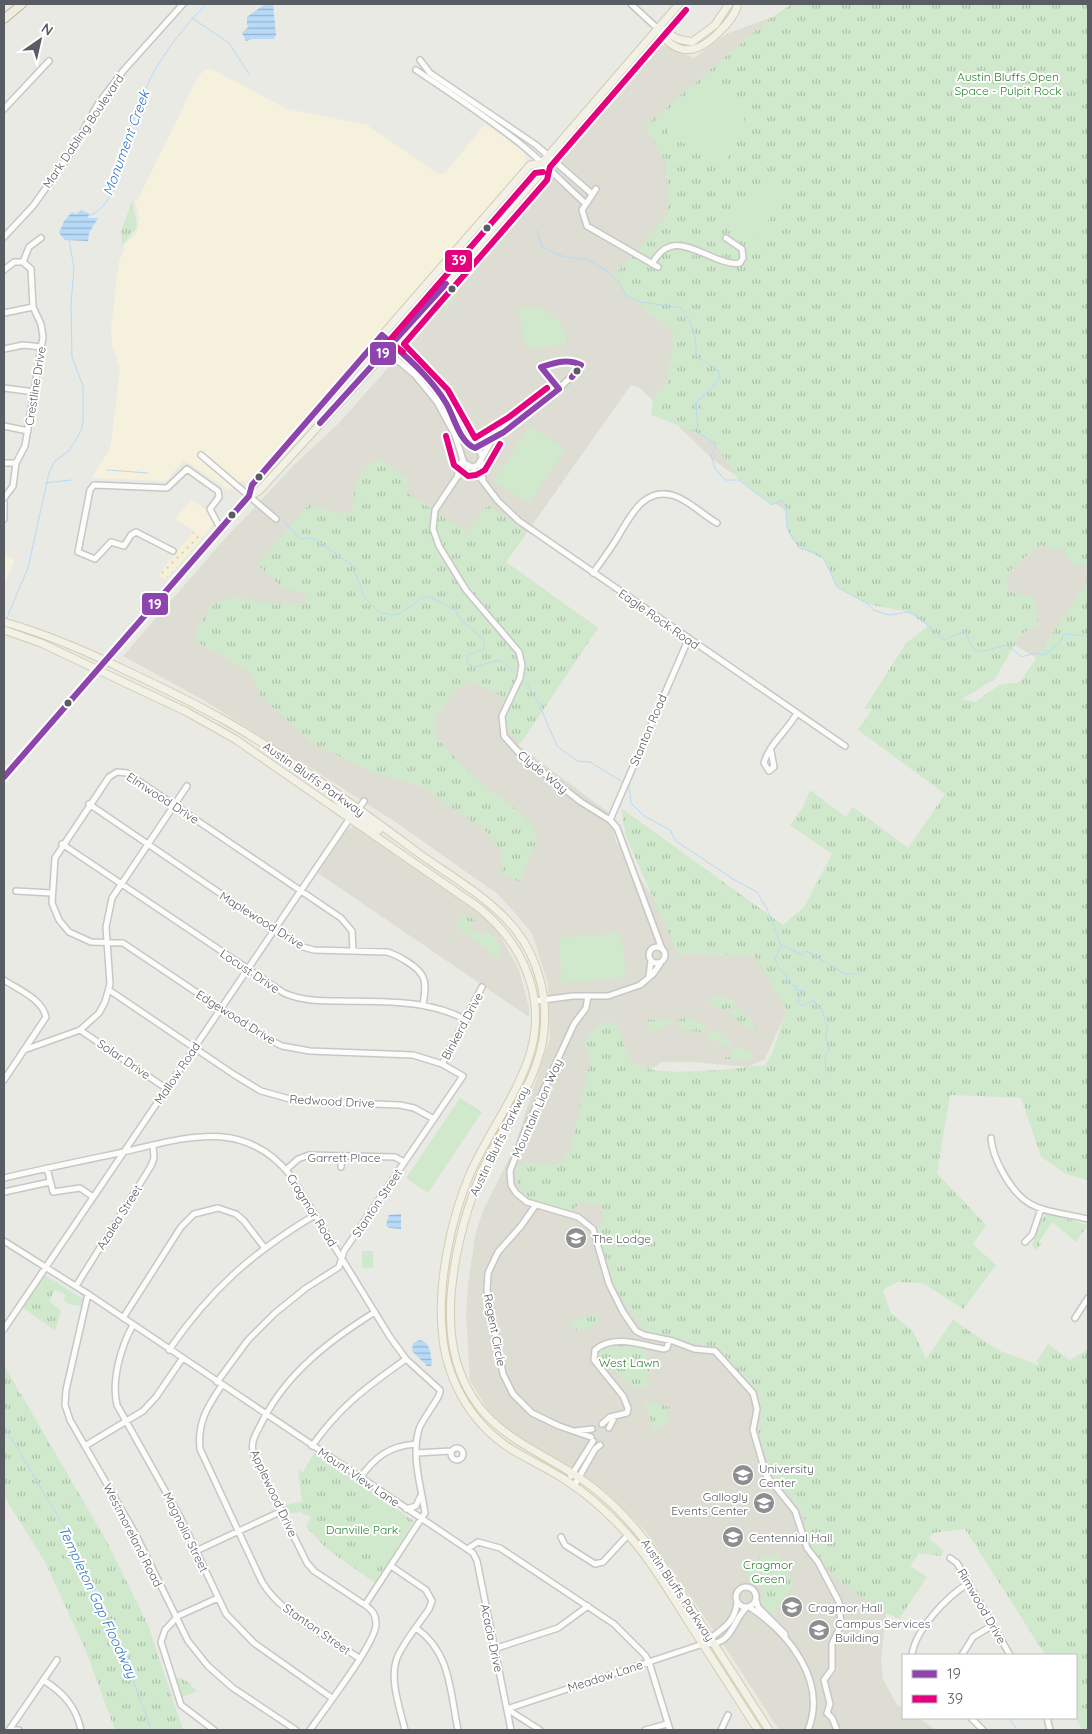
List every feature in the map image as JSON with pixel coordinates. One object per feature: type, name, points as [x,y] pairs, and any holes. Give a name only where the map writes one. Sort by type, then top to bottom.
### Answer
[{"type":"highway","points":[[4,18],[22,4]]},
{"type":"main road","points":[[248,496],[259,491],[387,351],[540,174],[542,164],[548,156],[679,4]]},
{"type":"main road","points":[[657,28],[678,40],[692,42],[715,25],[729,4]]},
{"type":"main road","points":[[657,28],[665,40],[679,48],[686,50],[700,47],[716,35],[731,18],[738,4]]},
{"type":"main road","points":[[4,777],[248,496],[252,485],[530,165],[542,164]]},
{"type":"main road","name":"Austin Bluffs Parkway","points":[[4,622],[49,635],[225,720],[322,785],[493,906],[511,924],[531,954],[544,999],[543,1036],[537,1063],[482,1169],[464,1220],[455,1267],[451,1330],[460,1371],[483,1411],[512,1439],[576,1476],[615,1507],[646,1541],[769,1730]]},
{"type":"main road","name":"Austin Bluffs Parkway","points":[[4,630],[41,643],[187,712],[235,739],[478,906],[498,924],[522,958],[530,976],[535,1000],[534,1035],[528,1060],[474,1166],[455,1218],[446,1269],[442,1330],[452,1375],[462,1396],[476,1417],[510,1448],[571,1484],[610,1516],[628,1535],[654,1568],[758,1730]]},
{"type":"main road","points":[[322,785],[346,809],[350,818],[359,818],[406,844]]},
{"type":"street","name":"Mark Dabling Boulevard","points":[[4,237],[27,213],[70,154],[112,85],[183,4]]},
{"type":"street","points":[[631,4],[657,28]]},
{"type":"street","points":[[420,60],[430,73],[463,98]]},
{"type":"street","points":[[4,108],[28,88],[49,61]]},
{"type":"street","points":[[416,70],[463,98],[548,156],[592,194]]},
{"type":"street","points":[[458,106],[463,98]]},
{"type":"street","points":[[475,118],[481,110]]},
{"type":"street","points":[[481,110],[586,204]]},
{"type":"street","points":[[596,189],[582,210],[587,226],[658,267]]},
{"type":"street","points":[[4,270],[14,262],[24,262],[29,247],[41,238]]},
{"type":"street","points":[[652,264],[662,248],[674,244],[728,262],[740,263],[744,258],[742,249],[726,238]]},
{"type":"street","name":"Crestline Drive","points":[[4,498],[13,486],[16,463],[23,452],[42,347],[41,324],[33,307],[32,273],[24,262]]},
{"type":"street","points":[[4,314],[33,307]]},
{"type":"street","points":[[382,335],[434,384],[452,412],[465,440],[482,456]]},
{"type":"street","name":"Eagle Rock Road","points":[[376,342],[415,374],[437,402],[462,457],[512,516],[688,640],[845,746]]},
{"type":"street","points":[[4,349],[23,345],[42,347]]},
{"type":"street","points":[[456,477],[466,449],[474,448],[492,440],[559,389],[581,365],[571,360],[541,367],[559,389]]},
{"type":"street","points":[[4,388],[34,392]]},
{"type":"street","points":[[4,426],[28,431]]},
{"type":"street","points":[[456,477],[480,462],[492,440]]},
{"type":"street","points":[[202,455],[276,519]]},
{"type":"street","name":"Eagle Rock Road","points":[[480,462],[484,481]]},
{"type":"street","points":[[4,464],[16,463]]},
{"type":"street","points":[[173,551],[136,532],[131,535],[124,546],[111,542],[94,559],[78,552],[90,490],[94,485],[167,488],[187,469],[218,491],[219,497],[210,509],[220,528]]},
{"type":"street","name":"Clyde Way","points":[[456,477],[436,510],[433,518],[433,533],[439,546],[475,602],[519,652],[522,665],[520,678],[502,716],[504,736],[521,755],[576,799],[610,820],[621,836],[666,956],[660,964]]},
{"type":"street","points":[[594,573],[632,512],[640,503],[653,496],[664,494],[676,497],[717,523]]},
{"type":"street","points":[[4,503],[4,519]]},
{"type":"street","name":"Stanton Road","points":[[610,820],[688,640]]},
{"type":"street","points":[[770,751],[797,713]]},
{"type":"street","name":"Elmwood Drive","points":[[108,942],[91,942],[69,932],[56,914],[52,893],[55,858],[62,844],[109,777],[122,772],[131,775],[301,890],[350,926],[353,951]]},
{"type":"street","points":[[24,1050],[80,1030],[100,1013],[109,990],[106,927],[108,910],[121,884],[187,786]]},
{"type":"street","points":[[358,810],[364,801]]},
{"type":"street","name":"Maplewood Drive","points":[[89,804],[274,930],[303,947],[391,953],[417,969],[425,982],[422,1005]]},
{"type":"street","name":"Mallow Road","points":[[4,1328],[350,818]]},
{"type":"street","name":"Locust Drive","points":[[62,844],[278,990],[297,998],[422,1005],[452,1013],[466,1020]]},
{"type":"street","points":[[16,891],[52,893]]},
{"type":"street","name":"Clyde Way","points":[[649,976],[651,961],[649,954],[657,942],[656,932]]},
{"type":"street","name":"Edgewood Drive","points":[[108,942],[123,943],[268,1040],[290,1048],[310,1052],[413,1055],[442,1064],[463,1076]]},
{"type":"street","points":[[654,948],[662,949]]},
{"type":"street","points":[[535,1000],[608,996],[631,989],[642,983],[660,964],[651,961]]},
{"type":"street","points":[[4,980],[36,1001],[44,1010],[46,1017],[4,1080]]},
{"type":"street","name":"Binkerd Drive","points":[[442,1064],[482,988]]},
{"type":"street","name":"Redwood Drive","points":[[109,990],[252,1087],[271,1095],[309,1102],[400,1105],[414,1108],[434,1119]]},
{"type":"street","name":"Mountain Lion Way","points":[[588,996],[586,1008],[574,1024],[529,1121],[510,1171],[510,1181],[513,1190],[535,1206],[573,1215],[588,1224],[596,1234],[609,1284],[632,1326],[644,1335],[669,1340],[694,1349],[715,1350],[754,1393],[757,1408],[753,1430],[766,1475],[795,1511],[807,1548],[818,1562],[839,1605],[841,1625],[832,1644],[832,1669],[826,1675],[824,1683],[830,1704],[827,1714]]},
{"type":"street","name":"Solar Drive","points":[[80,1030],[167,1089]]},
{"type":"street","name":"Stanton Street","points":[[359,1658],[284,1607],[271,1595],[262,1582],[200,1448],[199,1432],[202,1417],[220,1383],[248,1340],[293,1298],[339,1267],[342,1258],[404,1162],[463,1076]]},
{"type":"street","name":"Cragmor Road","points":[[4,1178],[203,1135],[232,1137],[260,1148],[286,1170],[406,1359],[441,1393],[422,1420],[416,1444]]},
{"type":"street","points":[[991,1138],[992,1152],[1011,1187],[1024,1201],[1042,1209],[1088,1219]]},
{"type":"street","name":"Azalea Street","points":[[76,1286],[151,1166],[154,1158],[152,1145]]},
{"type":"street","name":"Garrett Place","points":[[286,1170],[304,1156],[395,1157],[404,1162]]},
{"type":"street","points":[[341,1167],[342,1156]]},
{"type":"street","points":[[47,1168],[53,1192],[80,1188],[93,1196]]},
{"type":"street","points":[[4,1192],[50,1182]]},
{"type":"street","name":"Regent Circle","points":[[535,1206],[493,1260],[488,1273],[488,1294],[503,1374],[509,1388],[532,1413],[592,1439],[576,1476]]},
{"type":"street","points":[[123,1318],[181,1228],[194,1214],[218,1208],[236,1214],[244,1221],[264,1248]]},
{"type":"street","points":[[1025,1242],[1032,1235],[1042,1209]]},
{"type":"street","points":[[169,1350],[211,1295],[241,1265],[315,1215]]},
{"type":"street","name":"Mount View Lane","points":[[4,1241],[44,1268],[76,1286],[466,1549]]},
{"type":"street","name":"Westmoreland Road","points":[[88,1294],[65,1400],[68,1414],[135,1533],[175,1619],[188,1641],[214,1672],[233,1688],[296,1730]]},
{"type":"street","points":[[1075,1318],[1088,1298]]},
{"type":"street","name":"Applewood Drive","points":[[365,1605],[310,1567],[252,1450],[253,1439],[266,1415],[282,1390],[304,1365],[331,1340],[375,1312]]},
{"type":"street","name":"Magnolia Street","points":[[133,1325],[126,1340],[115,1385],[117,1405],[160,1481],[226,1614],[244,1635],[332,1698]]},
{"type":"street","points":[[602,1424],[610,1417],[627,1413],[628,1406],[623,1396],[594,1360],[595,1350],[605,1344],[618,1341],[664,1349],[667,1348],[669,1340]]},
{"type":"street","points":[[85,1446],[143,1412],[182,1359]]},
{"type":"street","points":[[312,1446],[331,1420],[349,1401],[406,1359]]},
{"type":"street","points":[[609,1428],[615,1416]]},
{"type":"street","name":"Regent Circle","points":[[576,1431],[592,1429]]},
{"type":"street","points":[[310,1730],[372,1638],[376,1625],[372,1611],[365,1605],[425,1513],[420,1496],[416,1444],[400,1445],[385,1451],[374,1460],[360,1478]]},
{"type":"street","name":"Regent Circle","points":[[571,1484],[595,1449],[600,1445]]},
{"type":"street","points":[[417,1453],[452,1451]]},
{"type":"street","points":[[406,1509],[416,1506],[420,1496]]},
{"type":"street","points":[[196,1551],[282,1511]]},
{"type":"street","points":[[561,1536],[565,1545],[595,1564],[603,1562],[628,1535]]},
{"type":"street","points":[[466,1549],[478,1542],[500,1548],[621,1630],[649,1662],[670,1730]]},
{"type":"street","name":"Acacia Drive","points":[[466,1549],[477,1560],[511,1730]]},
{"type":"street","name":"Rimwood Drive","points":[[950,1558],[957,1562],[1009,1654]]},
{"type":"street","points":[[391,1566],[426,1590],[431,1597],[429,1609],[399,1654],[395,1668],[396,1684],[405,1730]]},
{"type":"street","points":[[912,1654],[915,1643],[942,1603],[969,1583]]},
{"type":"street","points":[[785,1637],[785,1634],[758,1607],[753,1590],[743,1588],[736,1594],[737,1603],[748,1607],[785,1637],[796,1650],[804,1665],[812,1691],[814,1711],[808,1730]]},
{"type":"street","points":[[214,1730],[185,1710],[179,1700],[161,1647],[165,1630],[175,1619],[218,1598]]},
{"type":"street","points":[[715,1645],[733,1631],[748,1607],[756,1600]]},
{"type":"street","name":"Meadow Lane","points":[[507,1709],[703,1644],[730,1624],[735,1616],[737,1603]]},
{"type":"street","points":[[494,1648],[558,1628],[588,1606]]},
{"type":"street","points":[[963,1654],[974,1637],[993,1625]]},
{"type":"street","points":[[416,1628],[432,1640],[442,1656],[458,1730]]},
{"type":"street","name":"Meadow Lane","points":[[703,1644],[715,1645]]},
{"type":"street","points":[[9,1730],[57,1660]]},
{"type":"street","points":[[43,1680],[61,1693],[72,1705],[81,1730]]},
{"type":"street","points":[[507,1709],[540,1730]]},
{"type":"street","points":[[814,1711],[827,1714],[832,1718],[837,1730]]},
{"type":"street","points":[[721,1730],[728,1715]]},
{"type":"street","points":[[972,1719],[983,1730]]},
{"type":"street","points":[[644,1730],[667,1724]]},
{"type":"shaded area","points":[[772,17],[1088,234],[1088,618],[1061,672],[809,527],[712,459],[640,388],[631,385],[506,562],[598,628],[518,745],[608,812],[616,841],[657,904],[678,954],[754,955],[780,992],[787,1010],[765,1059],[748,1067],[694,1062],[662,1062],[644,1074],[600,1201],[604,1216],[598,1231],[604,1249],[645,1331],[719,1348],[758,1395],[762,1411],[759,1431],[774,1479],[803,1512],[810,1546],[838,1580],[886,1613],[881,1661],[883,1679],[897,1705],[902,1708],[902,1719],[920,1719],[936,1730],[779,1730],[646,1532],[604,1490],[509,1431],[488,1410],[470,1381],[466,1315],[468,1285],[475,1236],[482,1213],[514,1148],[550,1038],[548,984],[532,933],[499,895],[397,823],[205,701],[123,656],[222,542],[296,463],[337,425],[477,268],[513,226],[598,107],[658,43],[694,58],[726,34]]},
{"type":"shaded area","points":[[207,69],[212,69],[287,109],[367,125],[440,175],[445,173],[485,124],[523,151],[527,162],[250,480],[240,481],[229,490],[184,460],[166,481],[91,478],[108,452],[111,443],[120,368],[112,344],[111,329],[119,261],[125,248],[123,246],[136,234],[138,228],[139,217],[135,200],[138,199],[199,75]]},
{"type":"shaded area","points":[[191,500],[206,509],[214,523],[203,537],[175,519]]},
{"type":"shaded area","points":[[4,553],[14,560],[4,586]]},
{"type":"shaded area","points":[[354,826],[476,907],[497,929],[519,970],[529,1008],[529,1017],[318,873],[347,830]]},
{"type":"green space","name":"Austin Bluffs Open Space - Pulpit Rock","points":[[792,4],[1088,4],[1088,563],[1072,566],[1068,556],[1066,557],[1065,549],[1052,549],[1041,545],[1013,566],[1005,582],[1012,593],[1033,596],[1039,625],[1021,634],[995,679],[962,699],[975,702],[999,685],[1020,682],[1088,581],[1088,1180],[1066,1174],[1041,1157],[1021,1098],[950,1095],[937,1173],[986,1225],[973,1244],[996,1265],[963,1309],[923,1283],[897,1282],[883,1290],[891,1313],[913,1331],[926,1359],[953,1320],[998,1350],[1038,1365],[1039,1363],[1036,1362],[1048,1344],[1070,1360],[1088,1349],[1088,1730],[1082,1730],[1077,1719],[1077,1654],[1044,1654],[965,1529],[933,1533],[929,1538],[944,1551],[941,1556],[919,1553],[910,1566],[927,1577],[899,1619],[886,1613],[838,1581],[810,1546],[803,1512],[774,1479],[758,1431],[762,1411],[758,1395],[719,1348],[645,1331],[616,1291],[598,1230],[604,1216],[600,1202],[591,1204],[583,1201],[571,1211],[541,1203],[525,1193],[519,1186],[517,1177],[517,1166],[531,1163],[558,1165],[570,1150],[591,1057],[584,1045],[591,1033],[600,1024],[609,1020],[618,1028],[629,1057],[633,1062],[642,1067],[675,1072],[716,1070],[765,1065],[772,1052],[787,1010],[754,955],[678,954],[626,837],[621,808],[783,925],[804,907],[832,854],[790,825],[803,807],[810,790],[846,817],[853,807],[908,848],[945,794],[858,730],[872,709],[864,709],[906,643],[928,626],[908,612],[868,604],[837,587],[824,559],[801,548],[792,539],[787,527],[785,506],[782,500],[772,505],[739,480],[714,443],[698,433],[651,415],[653,398],[667,384],[674,332],[626,295],[613,277],[668,215],[666,162],[645,126],[772,17]]},
{"type":"green space","points":[[708,76],[734,97],[741,106],[744,115],[744,124],[740,135],[724,164],[709,154],[668,136],[666,123],[697,93]]},
{"type":"green space","points":[[532,171],[534,174],[414,315],[412,313],[448,265]]},
{"type":"green space","points":[[764,177],[787,193],[751,246],[728,230]]},
{"type":"green space","points":[[133,199],[137,223],[122,245],[121,231]]},
{"type":"green space","points":[[460,279],[461,285],[447,310],[435,306],[452,290]]},
{"type":"green space","points":[[518,308],[536,308],[551,314],[562,326],[567,344],[526,348]]},
{"type":"green space","points":[[530,426],[565,449],[529,503],[494,481]]},
{"type":"green space","points":[[378,458],[409,480],[407,493],[467,532],[488,505],[526,532],[506,562],[598,628],[521,743],[505,727],[507,702],[501,696],[470,680],[456,690],[433,721],[437,738],[457,760],[489,790],[507,802],[533,825],[537,839],[519,882],[502,873],[501,851],[487,832],[421,786],[374,773],[314,744],[260,696],[252,675],[227,658],[195,641],[199,625],[214,604],[234,597],[277,605],[306,603],[305,592],[284,589],[258,565],[309,504],[336,514],[352,511],[358,481],[361,475]]},
{"type":"green space","points":[[466,915],[475,920],[469,927],[481,935],[477,942],[458,928],[457,920]]},
{"type":"green space","points":[[486,930],[498,941],[501,950],[497,958],[477,942]]},
{"type":"green space","points":[[621,933],[626,977],[562,983],[559,938]]},
{"type":"green space","points":[[713,997],[724,997],[734,1001],[736,1005],[728,1009],[720,1008],[706,1000]]},
{"type":"green space","points":[[738,1007],[752,1021],[756,1030],[748,1029],[728,1012]]},
{"type":"green space","points":[[689,1018],[704,1025],[706,1033],[681,1029],[678,1019]]},
{"type":"green space","points":[[647,1020],[673,1020],[656,1032],[650,1030]]},
{"type":"green space","points":[[710,1030],[718,1033],[733,1045],[729,1047],[708,1038]]},
{"type":"green space","points":[[736,1047],[752,1053],[749,1061],[725,1059],[725,1057],[730,1057],[732,1050]]},
{"type":"green space","points":[[460,1098],[482,1112],[428,1193],[406,1178]]},
{"type":"green space","points":[[1046,1213],[1088,1225],[1076,1242],[1052,1222],[1039,1242],[1041,1244],[1037,1250],[1032,1246],[1037,1227]]},
{"type":"green space","points":[[362,1251],[373,1251],[373,1268],[362,1268]]},
{"type":"green space","points":[[45,1275],[83,1299],[81,1306],[68,1304],[63,1300],[66,1295],[55,1290],[49,1301],[61,1310],[55,1331],[22,1307]]},
{"type":"green space","points":[[595,1314],[600,1322],[583,1332],[581,1328],[574,1331],[571,1322]]},
{"type":"green space","name":"West Lawn","points":[[615,1344],[647,1348],[645,1361],[650,1362],[647,1386],[641,1388],[630,1386],[612,1367],[596,1357],[600,1349]]},
{"type":"green space","points":[[4,1365],[106,1540],[148,1625],[183,1730],[115,1730],[86,1651],[45,1562],[4,1496]]},
{"type":"green space","points":[[645,1401],[670,1407],[667,1413],[668,1421],[654,1430]]},
{"type":"green space","name":"Danville Park","points":[[314,1453],[414,1521],[375,1583],[327,1549],[306,1527],[311,1517],[300,1512],[287,1514],[283,1505],[302,1502],[298,1469],[303,1472]]},
{"type":"green space","points":[[370,1505],[401,1526],[382,1556],[372,1545],[367,1532],[366,1519]]},
{"type":"green space","name":"Cragmor Green","points":[[776,1554],[782,1560],[793,1584],[779,1608],[776,1606],[776,1613],[773,1616],[763,1606],[762,1590],[753,1581],[747,1579],[750,1568],[756,1560],[764,1556]]},
{"type":"green space","points":[[178,1677],[188,1682],[197,1691],[182,1697],[176,1678]]},
{"type":"sand","points":[[194,531],[203,537],[165,580],[158,575]]},
{"type":"water","points":[[265,4],[273,4],[276,35],[274,39],[252,39],[246,41],[242,33],[249,26],[247,25],[247,17]]},
{"type":"water","points":[[81,210],[90,214],[87,218],[98,218],[89,233],[88,241],[65,240],[59,233],[64,221],[72,212],[76,214]]},
{"type":"water","points":[[401,1214],[401,1229],[389,1228],[386,1225],[389,1215]]},
{"type":"water","points":[[420,1340],[426,1343],[429,1349],[431,1366],[427,1366],[412,1351],[413,1343]]},
{"type":"waterway","name":"Monument Creek","points":[[88,216],[98,211],[112,193],[133,119],[157,66],[180,33],[207,4]]},
{"type":"waterway","points":[[192,18],[229,43],[249,74]]},
{"type":"waterway","points":[[521,215],[530,223]]},
{"type":"waterway","points":[[537,230],[542,247],[562,256],[588,260],[606,270],[618,281],[626,295],[641,302],[681,308],[693,331],[696,343],[696,356],[718,370],[720,379],[696,403],[698,433],[715,443],[715,449],[711,455],[715,468],[725,480],[739,480],[772,505],[782,500],[786,507],[787,528],[799,548],[816,553],[824,559],[837,587],[868,604],[873,610],[889,615],[908,612],[916,615],[944,640],[965,631],[972,647],[979,652],[1007,645],[1022,657],[1034,653],[1045,655],[1059,643],[1064,634],[1088,636]]},
{"type":"waterway","name":"Monument Creek","points":[[6,620],[28,568],[49,473],[55,461],[69,451],[81,431],[83,422],[83,386],[72,357],[71,304],[74,268],[69,239]]},
{"type":"waterway","points":[[107,470],[148,473]]},
{"type":"waterway","points":[[45,483],[71,480]]},
{"type":"waterway","points":[[282,519],[300,539],[313,538],[352,565],[365,598],[379,612],[391,615],[399,614],[428,596],[455,610],[461,620],[484,640],[484,649],[467,655],[467,662],[473,667],[498,661],[507,665],[513,671]]},
{"type":"waterway","points":[[527,684],[539,704],[557,746],[577,761],[590,762],[621,781]]},
{"type":"waterway","points":[[629,786],[631,803],[644,816],[670,830],[676,841],[733,879],[757,892],[768,911],[781,945],[775,959],[779,969],[786,974],[787,982],[796,986],[796,990],[804,991],[797,1001],[802,1006],[814,1000],[816,1006],[822,1009],[828,1031],[825,1035],[829,1050],[825,1056],[826,1073]]},
{"type":"waterway","points":[[782,945],[802,955],[807,951],[845,974],[859,974]]},
{"type":"waterway","name":"Templeton Gap Floodway","points":[[4,1426],[69,1535],[126,1659],[151,1730]]},
{"type":"waterway","points":[[1010,1719],[1017,1730]]},
{"type":"transit line","name":"39","points":[[547,388],[509,417],[475,438],[448,390],[404,344],[547,180],[550,167],[686,10]]},
{"type":"transit line","name":"39","points":[[403,352],[389,341],[535,173],[543,172]]},
{"type":"transit line","name":"19","points":[[320,423],[446,284]]},
{"type":"transit line","name":"19","points":[[4,777],[249,496],[252,485],[382,335],[417,367],[440,393],[461,435],[469,445],[475,448],[504,432],[559,389],[541,367],[566,362],[581,365],[572,377]]},
{"type":"transit line","name":"39","points":[[446,436],[454,465],[468,476],[476,475],[485,470],[500,444]]},
{"type":"place","name":"The Lodge","points":[[576,1238]]},
{"type":"place","name":"University Center","points":[[743,1475]]},
{"type":"place","name":"Gallogly Events Center","points":[[764,1503]]},
{"type":"place","name":"Centennial Hall","points":[[733,1537]]},
{"type":"place","name":"Cragmor Hall","points":[[792,1607]]},
{"type":"place","name":"Campus Services Building","points":[[819,1630]]}]
